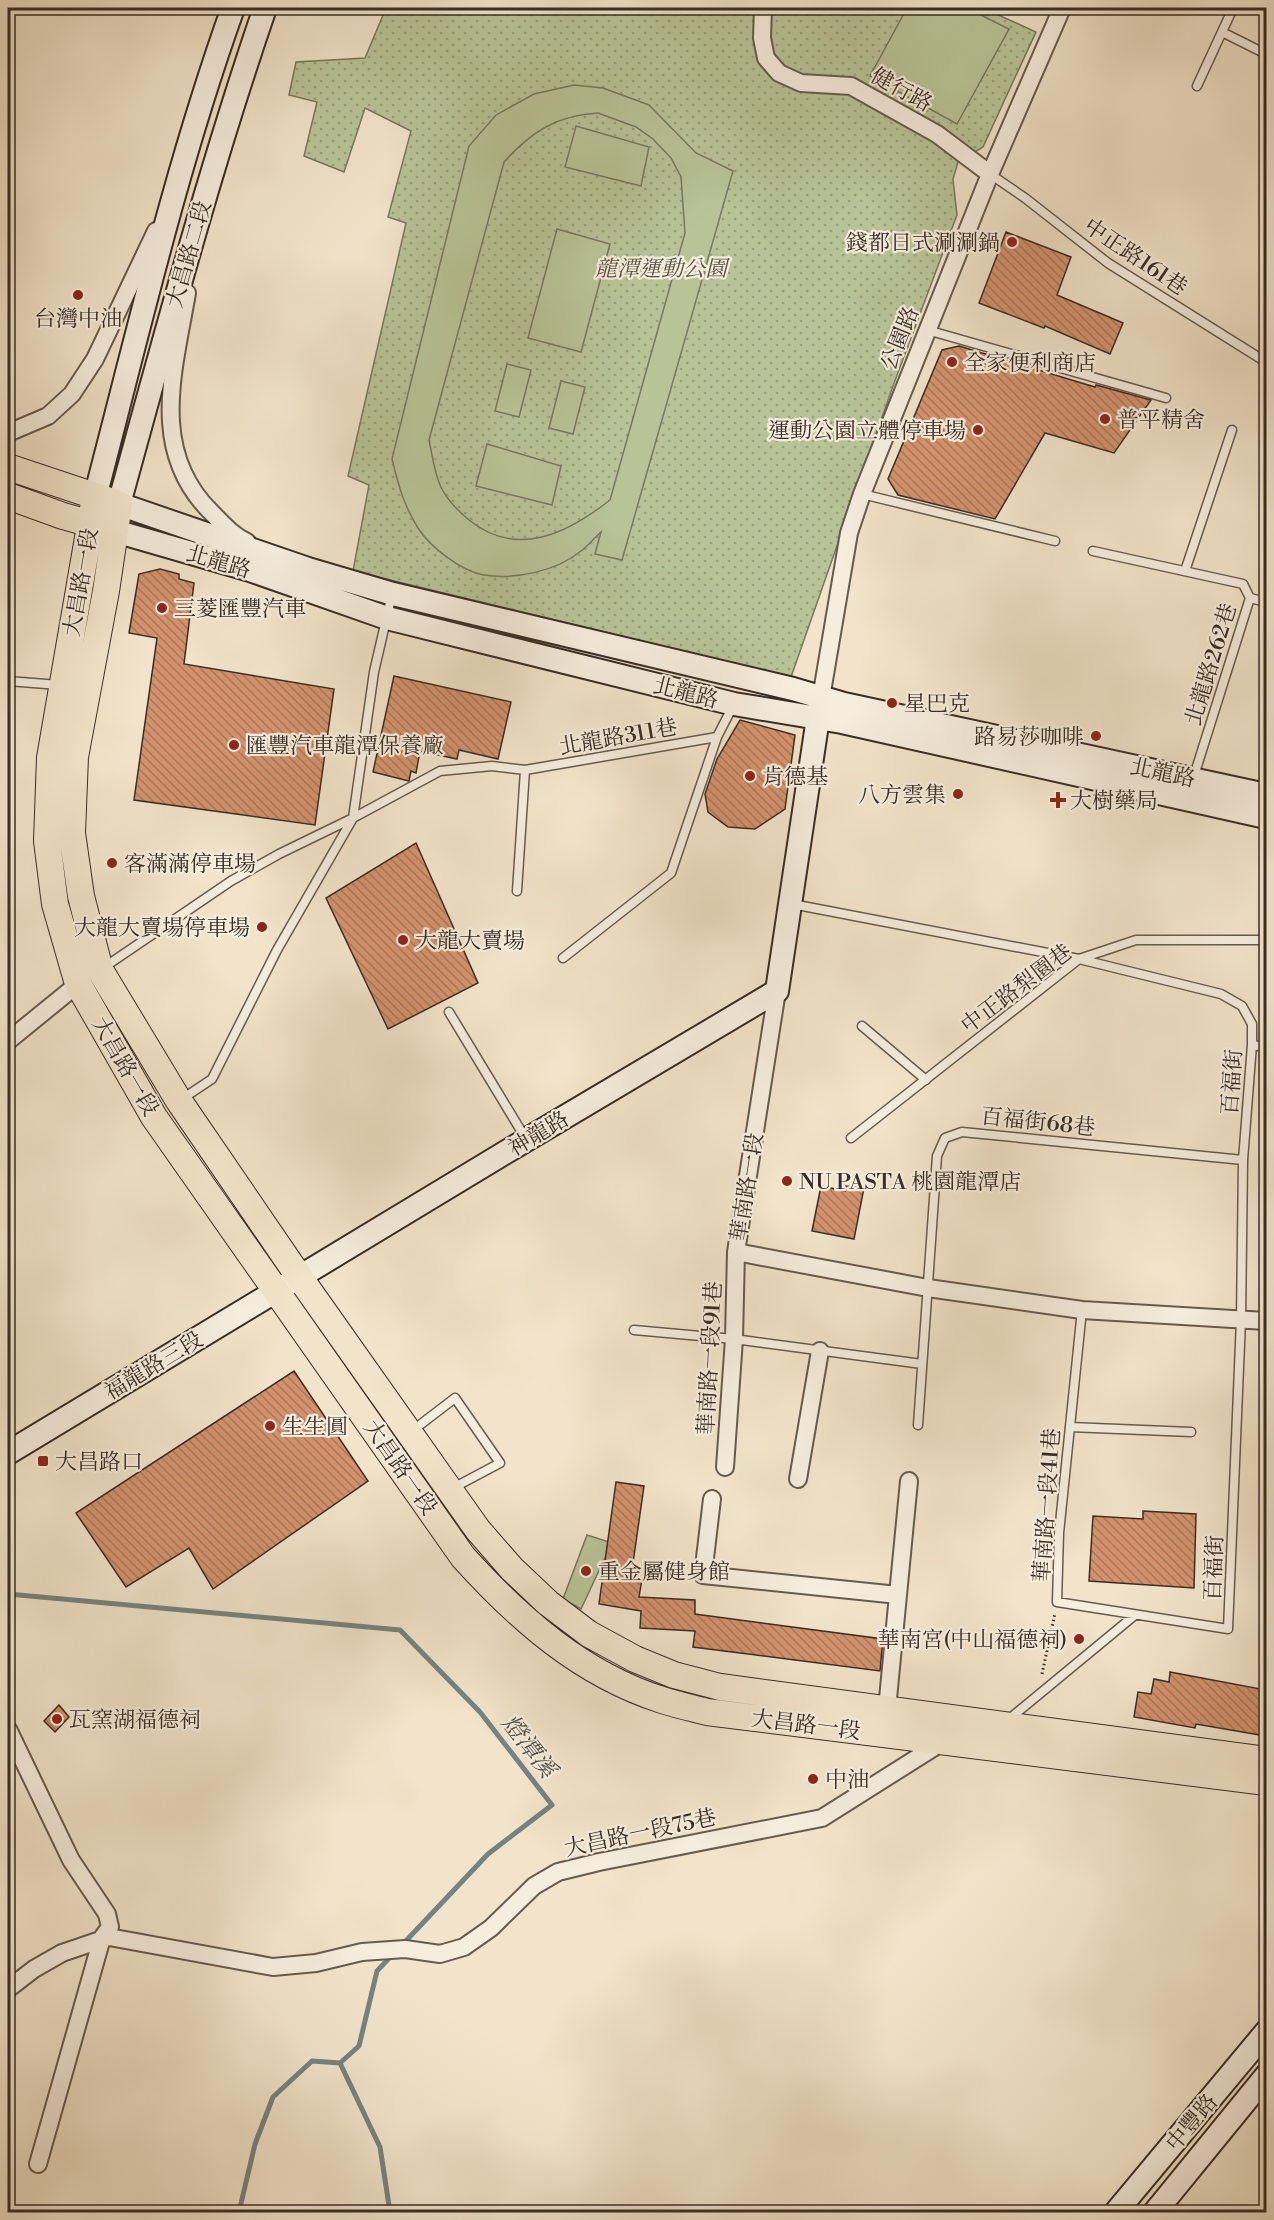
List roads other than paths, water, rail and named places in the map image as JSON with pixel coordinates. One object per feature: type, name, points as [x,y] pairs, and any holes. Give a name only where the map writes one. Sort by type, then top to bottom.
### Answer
[{"type":"main road","name":"大昌路二段","points":[[107,500],[173,195],[205,85],[233,8]]},
{"type":"main road","name":"大昌路二段","points":[[107,500],[265,8]]},
{"type":"main road","points":[[8,466],[107,500]]},
{"type":"main road","points":[[8,496],[115,531]]},
{"type":"main road","name":"大昌路一段","points":[[107,500],[90,524],[50,758],[47,841],[55,904],[154,1117],[463,1557],[533,1628],[579,1661],[621,1683],[662,1700],[707,1712],[944,1741],[992,1735],[1266,1760]]},
{"type":"main road","name":"大昌路一段","points":[[107,500],[115,531],[75,758],[72,833],[89,977],[179,1101],[300,1278],[478,1530],[512,1569],[548,1603],[589,1634],[634,1659],[674,1675],[720,1687],[887,1709],[992,1735],[1266,1782]]},
{"type":"main road","name":"北龍路","points":[[107,500],[308,569],[393,594],[783,687],[842,722],[1266,817]]},
{"type":"main road","name":"北龍路","points":[[115,531],[250,570],[387,618],[734,704],[819,709],[1193,778],[1266,795]]},
{"type":"main road","name":"華南路一段","points":[[777,991],[819,709]]},
{"type":"main road","name":"神龍路","points":[[300,1278],[777,991]]},
{"type":"main road","name":"福龍路三段","points":[[8,1453],[300,1278]]},
{"type":"main road","name":"中豐路","points":[[1116,2212],[1266,2032]]},
{"type":"main road","name":"中豐路","points":[[1155,2212],[1266,2076]]},
{"type":"street","name":"健行路","points":[[763,8],[762,38],[766,58],[779,73],[801,83],[851,86],[937,134],[990,174]]},
{"type":"street","name":"公園路","points":[[819,709],[849,533],[862,494],[990,174],[1062,8]]},
{"type":"street","points":[[8,433],[48,416],[72,394],[95,359],[173,195]]},
{"type":"street","points":[[200,209],[170,393],[170,436],[186,483],[199,501],[237,538],[308,569]]},
{"type":"street","points":[[8,1041],[89,977]]},
{"type":"street","name":"華南路一段","points":[[777,991],[736,1252],[928,1288],[1082,1310],[1266,1321]]},
{"type":"street","name":"華南路一段91巷","points":[[726,1467],[734,1339],[736,1252]]},
{"type":"street","points":[[798,1479],[820,1351]]},
{"type":"street","points":[[887,1709],[909,1480]]},
{"type":"street","points":[[712,1499],[703,1575],[898,1594]]},
{"type":"street","points":[[8,1729],[71,1860],[107,1914],[110,1927],[102,1938],[38,2164]]},
{"type":"street","name":"大昌路一段75巷","points":[[8,1989],[34,1969],[62,1953],[109,1937],[273,1967],[316,1963],[362,1952],[405,1949],[440,1954],[464,1947],[491,1928],[534,1886],[558,1872],[822,1818],[944,1741]]},
{"type":"lane","points":[[1197,86],[1233,8]]},
{"type":"lane","points":[[1222,32],[1266,54]]},
{"type":"lane","name":"中正路161巷","points":[[990,174],[1025,198],[1108,263],[1266,362]]},
{"type":"lane","points":[[927,330],[1166,398]]},
{"type":"lane","points":[[1185,571],[1232,430]]},
{"type":"lane","points":[[862,494],[1055,541]]},
{"type":"lane","name":"北龍路262巷","points":[[1093,550],[1243,584],[1250,598],[1187,800]]},
{"type":"lane","points":[[179,1101],[212,1079],[277,950],[352,818],[375,672],[393,594]]},
{"type":"lane","points":[[1250,598],[1266,602]]},
{"type":"lane","points":[[8,681],[63,686]]},
{"type":"lane","points":[[563,958],[671,873],[717,737],[734,704]]},
{"type":"lane","name":"北龍路311巷","points":[[89,977],[231,881],[440,771],[492,766],[525,770],[717,737]]},
{"type":"lane","points":[[517,891],[525,770]]},
{"type":"lane","name":"百福街","points":[[789,903],[1079,959],[1221,994],[1242,1006],[1252,1024],[1252,1045],[1243,1160],[1241,1320],[1228,1629]]},
{"type":"lane","name":"中正路梨園巷","points":[[852,1138],[1079,959],[1136,940],[1266,940]]},
{"type":"lane","points":[[449,1012],[526,1140]]},
{"type":"lane","points":[[862,1026],[926,1080]]},
{"type":"lane","points":[[1252,1045],[1266,1047]]},
{"type":"lane","name":"百福街68巷","points":[[918,1425],[937,1155],[945,1138],[962,1132],[1243,1160]]},
{"type":"lane","name":"華南路一段41巷","points":[[1082,1310],[1059,1533],[1057,1602],[1228,1629]]},
{"type":"lane","points":[[634,1330],[734,1339],[922,1364]]},
{"type":"lane","points":[[410,1433],[455,1398],[500,1462],[450,1489]]},
{"type":"lane","points":[[1070,1427],[1191,1432]]},
{"type":"lane","points":[[992,1735],[1135,1615]]},
{"type":"waterway","name":"燈潭溪","points":[[8,1594],[400,1630],[480,1712],[552,1805],[488,1854],[402,1945]]},
{"type":"waterway","name":"燈潭溪","points":[[390,2212],[380,2147],[340,2063],[359,2046],[377,1971],[393,1954]]},
{"type":"waterway","points":[[239,2212],[255,2144],[273,2097],[312,2061],[340,2063]]},
{"type":"place","name":"錢都日式涮涮鍋","points":[[1012,242]]},
{"type":"place","name":"台灣中油","points":[[78,295]]},
{"type":"place","name":"全家便利商店","points":[[952,362]]},
{"type":"place","name":"普平精舍","points":[[1105,419]]},
{"type":"place","name":"運動公園立體停車場","points":[[978,430]]},
{"type":"place","name":"三菱匯豐汽車","points":[[162,608]]},
{"type":"place","name":"星巴克","points":[[892,703]]},
{"type":"place","name":"路易莎咖啡","points":[[1096,736]]},
{"type":"place","name":"匯豐汽車龍潭保養廠","points":[[234,745]]},
{"type":"place","name":"肯德基","points":[[750,776]]},
{"type":"place","name":"八方雲集","points":[[958,794]]},
{"type":"place","name":"大樹藥局","points":[[1058,800]]},
{"type":"place","name":"客滿滿停車場","points":[[112,863]]},
{"type":"place","name":"大龍大賣場停車場","points":[[262,927]]},
{"type":"place","name":"大龍大賣場","points":[[403,940]]},
{"type":"place","name":"NU PASTA 桃園龍潭店","points":[[787,1181]]},
{"type":"place","name":"生生圓","points":[[270,1426]]},
{"type":"place","name":"大昌路口","points":[[43,1461]]},
{"type":"place","name":"重金屬健身館","points":[[586,1571]]},
{"type":"place","name":"華南宮(中山福德祠)","points":[[1079,1639]]},
{"type":"place","name":"瓦窯湖福德祠","points":[[57,1719]]},
{"type":"place","name":"中油","points":[[813,1779]]},
{"type":"park label","name":"龍潭運動公園","points":[[661,268]]}]
